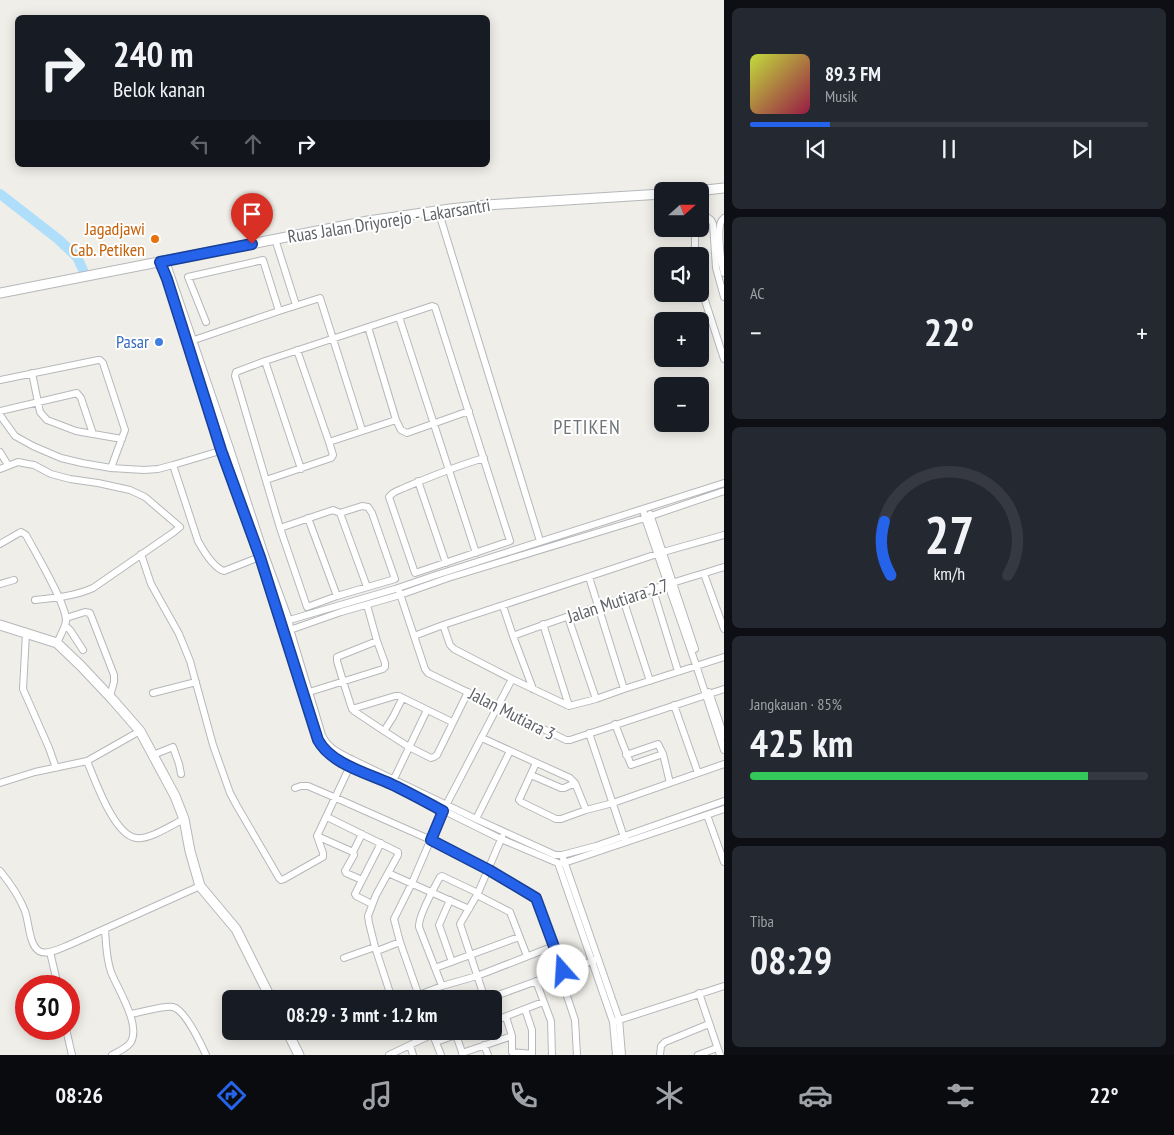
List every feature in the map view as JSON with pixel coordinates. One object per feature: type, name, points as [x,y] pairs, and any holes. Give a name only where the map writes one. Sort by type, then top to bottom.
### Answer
[{"type":"main road","points":[[709,190],[724,188]]},
{"type":"main road","name":"Ruas Jalan Driyorejo - Lakarsantri","points":[[0,293],[368,221],[438,210],[486,205],[654,194]]},
{"type":"main road","points":[[0,624],[57,643],[82,666],[140,731],[175,796],[184,819],[190,851],[200,886],[236,929],[266,990]]},
{"type":"main road","points":[[291,1040],[296,1054]]},
{"type":"street","points":[[438,210],[540,542]]},
{"type":"street","points":[[724,218],[719,227],[724,273]]},
{"type":"street","points":[[709,219],[713,224],[716,268],[724,297]]},
{"type":"street","points":[[275,239],[296,305]]},
{"type":"street","points":[[206,322],[188,277],[263,260],[280,311]]},
{"type":"street","points":[[163,261],[194,340],[230,448],[280,623],[287,631],[318,740],[322,747],[329,753],[393,782],[501,839],[561,863],[724,801]]},
{"type":"street","points":[[163,261],[221,450],[255,535]]},
{"type":"street","points":[[194,340],[320,298],[362,430]]},
{"type":"street","points":[[706,302],[724,359]]},
{"type":"street","points":[[280,528],[333,510],[340,513],[362,506],[368,507],[372,513],[395,579],[307,607],[280,528],[235,376],[236,372],[297,350],[432,306],[435,307],[469,411],[484,458],[510,541],[415,573],[389,497],[396,491],[418,481],[484,458]]},
{"type":"street","points":[[399,317],[476,553]]},
{"type":"street","points":[[368,327],[396,420],[403,432],[407,433],[469,411]]},
{"type":"street","points":[[266,480],[331,458],[333,455],[297,350]]},
{"type":"street","points":[[0,380],[100,360],[103,364],[125,433],[111,468]]},
{"type":"street","points":[[265,361],[301,469]]},
{"type":"street","points":[[32,373],[40,412],[47,420],[76,431],[122,439]]},
{"type":"street","points":[[93,434],[81,398],[76,393],[0,413],[15,436],[33,446],[61,458],[111,468],[158,469],[230,448]]},
{"type":"street","points":[[329,442],[396,420]]},
{"type":"street","points":[[0,452],[8,465]]},
{"type":"street","points":[[0,469],[18,462],[31,464],[51,474],[70,479],[130,490],[145,497],[180,527]]},
{"type":"street","points":[[173,465],[198,541],[220,570],[224,571],[262,556]]},
{"type":"street","points":[[418,481],[446,563]]},
{"type":"street","points":[[280,623],[398,588],[724,483]]},
{"type":"street","points":[[287,631],[341,612],[648,517],[724,491]]},
{"type":"street","points":[[646,508],[670,584],[724,736]]},
{"type":"street","points":[[340,513],[367,587]]},
{"type":"street","points":[[308,518],[337,596]]},
{"type":"street","points":[[35,600],[59,598],[93,588],[190,520]]},
{"type":"street","points":[[0,544],[21,532],[26,535],[59,598],[66,621],[82,650]]},
{"type":"street","points":[[414,636],[660,553],[724,535]]},
{"type":"street","points":[[140,554],[151,584],[179,634],[190,661],[218,760],[230,793],[280,879],[284,879],[323,857],[318,836],[352,763]]},
{"type":"street","points":[[262,556],[289,620],[287,631]]},
{"type":"street","name":"Jalan Mutiara 2.7","points":[[513,636],[544,624],[724,567]]},
{"type":"street","points":[[704,574],[724,629]]},
{"type":"street","points":[[589,577],[624,689]]},
{"type":"street","points":[[0,584],[14,580]]},
{"type":"street","name":"Jalan Mutiara 3","points":[[398,588],[428,673],[566,740],[724,689]]},
{"type":"street","points":[[653,590],[678,671]]},
{"type":"street","points":[[622,600],[650,681]]},
{"type":"street","points":[[306,693],[385,667],[367,605]]},
{"type":"street","points":[[503,606],[533,689]]},
{"type":"street","points":[[57,643],[66,621],[85,612],[90,613],[114,675],[110,696]]},
{"type":"street","points":[[568,617],[596,699]]},
{"type":"street","points":[[544,624],[569,706]]},
{"type":"street","points":[[443,625],[452,648],[569,706],[724,657]]},
{"type":"street","points":[[26,633],[23,689],[56,768]]},
{"type":"street","points":[[377,641],[337,656],[336,661],[352,709],[358,715],[409,747],[431,758],[434,757],[468,692]]},
{"type":"street","points":[[417,990],[394,919],[445,808],[512,679]]},
{"type":"street","points":[[153,694],[196,682]]},
{"type":"street","points":[[708,694],[724,750]]},
{"type":"street","points":[[352,709],[398,696],[452,722]]},
{"type":"street","points":[[384,731],[402,699]]},
{"type":"street","points":[[674,705],[698,774]]},
{"type":"street","points":[[393,782],[427,710]]},
{"type":"street","points":[[616,724],[630,765],[663,754]]},
{"type":"street","points":[[0,783],[35,772],[87,761],[140,731]]},
{"type":"street","points":[[589,733],[625,839]]},
{"type":"street","points":[[482,738],[565,776],[575,783],[586,810]]},
{"type":"street","points":[[626,755],[658,744],[663,754],[670,783]]},
{"type":"street","points":[[153,755],[173,747],[181,774]]},
{"type":"street","points":[[476,819],[510,751]]},
{"type":"street","points":[[87,761],[114,821],[130,836],[144,838],[184,819]]},
{"type":"street","points":[[536,763],[519,800],[556,819],[613,803],[724,764]]},
{"type":"street","points":[[531,775],[561,788],[575,783]]},
{"type":"street","points":[[295,788],[308,786],[431,840],[489,870],[536,898],[554,946],[575,1020],[577,1055]]},
{"type":"street","points":[[445,808],[476,819],[559,855],[625,839],[724,809]]},
{"type":"street","points":[[707,815],[724,862]]},
{"type":"street","points":[[327,817],[398,852],[368,916],[389,990]]},
{"type":"street","points":[[482,990],[460,924],[478,894],[504,832]]},
{"type":"street","points":[[362,834],[353,852],[354,855],[345,869],[346,873],[362,880]]},
{"type":"street","points":[[318,836],[353,852]]},
{"type":"street","points":[[372,904],[355,894],[381,843]]},
{"type":"street","points":[[559,855],[616,1021],[622,1055]]},
{"type":"street","points":[[0,872],[10,883],[21,902],[32,940],[35,947],[42,952],[50,952],[69,945],[200,886]]},
{"type":"street","points":[[388,873],[469,909]]},
{"type":"street","points":[[442,986],[419,924],[432,892],[442,876],[510,912],[527,956]]},
{"type":"street","points":[[450,900],[439,925],[452,962]]},
{"type":"street","points":[[106,929],[107,952],[111,972],[130,1014],[133,1033],[131,1042],[125,1048],[112,1055]]},
{"type":"street","points":[[435,968],[519,937]]},
{"type":"street","points":[[344,958],[400,942]]},
{"type":"street","points":[[434,990],[477,976],[554,946]]},
{"type":"street","points":[[50,952],[55,975]]},
{"type":"street","points":[[502,993],[595,960]]},
{"type":"street","points":[[536,981],[551,1024],[552,1055]]},
{"type":"street","points":[[616,1021],[724,986]]},
{"type":"street","points":[[699,993],[720,1055]]},
{"type":"street","points":[[502,1018],[543,1002]]},
{"type":"street","points":[[130,1014],[167,1007],[175,1008],[188,1022],[206,1055]]},
{"type":"street","points":[[506,1017],[512,1036],[512,1052],[532,1054],[532,1030],[524,1009]]},
{"type":"street","points":[[616,1021],[616,1055]]},
{"type":"street","points":[[660,1055],[661,1046],[665,1042],[709,1024]]},
{"type":"street","points":[[458,1040],[463,1054],[512,1036]]},
{"type":"street","points":[[69,1040],[72,1055]]},
{"type":"street","points":[[390,1055],[419,1040]]},
{"type":"street","points":[[440,1055],[436,1042],[442,1040]]},
{"type":"street","points":[[410,1045],[413,1055]]},
{"type":"street","points":[[484,1045],[488,1055]]},
{"type":"street","points":[[698,1055],[717,1048]]},
{"type":"waterway","points":[[0,194],[58,239],[77,257],[83,270]]},
{"type":"place","name":"Jagadjawi Cab. Petiken","points":[[155,239]]},
{"type":"place","name":"Pasar","points":[[159,342]]},
{"type":"district","name":"PETIKEN","points":[[587,427]]},
{"type":"route","points":[[252,244],[160,262],[221,450],[260,557],[318,740],[329,753],[350,766],[443,811],[431,840],[534,896],[563,971]]}]
